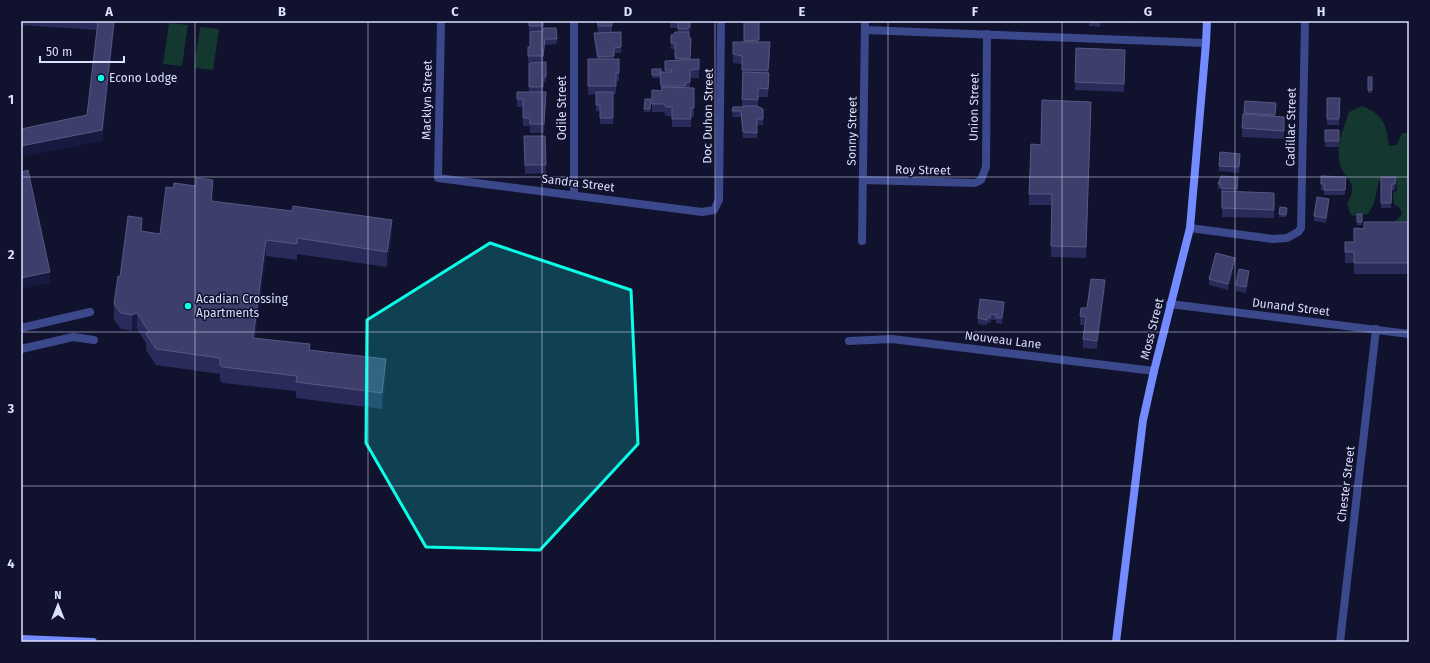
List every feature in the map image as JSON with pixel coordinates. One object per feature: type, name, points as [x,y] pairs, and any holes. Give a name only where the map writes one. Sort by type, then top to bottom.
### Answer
[{"type":"main road","name":"Moss Street","points":[[1116,642],[1143,420],[1170,304],[1190,228],[1207,21]]},
{"type":"main road","points":[[21,639],[93,642]]},
{"type":"street","name":"Macklyn Street","points":[[438,178],[441,21]]},
{"type":"street","name":"Odile Street","points":[[574,21],[574,195]]},
{"type":"street","name":"Doc Duhon Street","points":[[714,210],[719,200],[721,21]]},
{"type":"street","name":"Cadillac Street","points":[[1190,228],[1273,239],[1287,238],[1298,232],[1302,220],[1305,21]]},
{"type":"street","points":[[865,25],[987,34],[1206,42]]},
{"type":"street","name":"Sonny Street","points":[[862,240],[865,25]]},
{"type":"street","name":"Union Street","points":[[981,180],[986,167],[987,34]]},
{"type":"street","name":"Sandra Street","points":[[438,178],[702,212],[714,210]]},
{"type":"street","name":"Roy Street","points":[[863,180],[975,183],[981,180]]},
{"type":"street","name":"Dunand Street","points":[[1170,304],[1409,334]]},
{"type":"street","points":[[21,328],[90,312]]},
{"type":"street","name":"Chester Street","points":[[1340,642],[1376,330]]},
{"type":"street","points":[[21,349],[73,337],[94,340]]},
{"type":"street","name":"Nouveau Lane","points":[[848,341],[892,339],[1154,371]]},
{"type":"highlighted area","points":[[490,243],[631,290],[638,444],[540,550],[426,547],[366,443],[367,320]]},
{"type":"green space","points":[[169,23],[188,25],[182,66],[163,64]]},
{"type":"green space","points":[[200,27],[219,29],[213,70],[194,68]]},
{"type":"green space","points":[[1362,106],[1375,113],[1383,121],[1387,132],[1389,146],[1397,145],[1402,133],[1409,133],[1409,233],[1391,232],[1391,226],[1402,214],[1400,208],[1394,204],[1393,192],[1397,191],[1396,178],[1388,176],[1379,181],[1374,204],[1368,214],[1353,216],[1350,213],[1347,203],[1351,196],[1352,186],[1340,164],[1339,144],[1349,112]]},
{"type":"building","points":[[98,21],[114,21],[102,130],[21,146],[21,129],[87,115]]},
{"type":"building","points":[[529,21],[543,21],[543,26],[529,26]]},
{"type":"building","points":[[597,21],[612,21],[612,26],[598,26]]},
{"type":"building","points":[[670,21],[690,21],[690,27],[688,27],[688,29],[678,29],[678,22]]},
{"type":"building","points":[[744,21],[759,21],[759,40],[744,41]]},
{"type":"building","points":[[543,28],[556,28],[557,39],[545,39],[543,56],[528,56],[528,47],[530,47],[530,32],[543,31]]},
{"type":"building","points":[[621,32],[621,47],[614,48],[614,56],[598,57],[594,33]]},
{"type":"building","points":[[675,32],[689,32],[689,38],[691,38],[690,59],[675,58],[675,43],[671,43],[671,35]]},
{"type":"building","points":[[733,42],[770,42],[768,70],[742,70],[742,56],[733,54]]},
{"type":"building","points":[[1076,48],[1125,50],[1124,84],[1075,82]]},
{"type":"building","points":[[588,59],[619,59],[619,73],[616,73],[616,86],[588,86]]},
{"type":"building","points":[[699,59],[699,69],[690,70],[690,82],[686,83],[685,86],[661,86],[660,72],[672,72],[671,70],[665,70],[665,61]]},
{"type":"building","points":[[546,62],[546,77],[543,77],[543,87],[529,87],[529,63]]},
{"type":"building","points":[[652,69],[661,69],[660,75],[652,75]]},
{"type":"building","points":[[743,72],[769,73],[768,89],[758,88],[758,100],[742,99]]},
{"type":"building","points":[[1368,77],[1372,77],[1372,90],[1368,90]]},
{"type":"building","points":[[662,87],[694,88],[694,108],[691,108],[691,119],[672,119],[672,107],[666,107],[664,104],[652,104],[652,90],[662,91]]},
{"type":"building","points":[[517,92],[546,92],[544,124],[530,124],[530,118],[523,118],[523,99],[517,99]]},
{"type":"building","points":[[596,92],[613,92],[613,118],[600,118],[600,105],[596,105]]},
{"type":"building","points":[[1327,98],[1340,98],[1339,119],[1327,119]]},
{"type":"building","points":[[645,99],[651,99],[650,109],[644,109]]},
{"type":"building","points":[[1042,100],[1091,102],[1086,247],[1051,246],[1052,194],[1029,194],[1031,144],[1041,145]]},
{"type":"building","points":[[1245,101],[1276,103],[1275,115],[1244,113]]},
{"type":"building","points":[[757,106],[763,109],[763,119],[757,119],[757,133],[743,132],[741,111],[732,111],[733,107]]},
{"type":"building","points":[[1243,114],[1284,117],[1284,131],[1242,128]]},
{"type":"building","points":[[1325,130],[1339,130],[1339,141],[1325,141]]},
{"type":"building","points":[[524,136],[545,136],[546,165],[525,165]]},
{"type":"building","points":[[1220,152],[1240,154],[1239,167],[1219,166]]},
{"type":"building","points":[[21,168],[22,172],[28,170],[50,272],[21,278]]},
{"type":"building","points":[[1221,176],[1238,177],[1237,189],[1221,188],[1221,184],[1218,184]]},
{"type":"building","points":[[1321,176],[1346,177],[1345,190],[1324,190],[1324,184],[1321,184]]},
{"type":"building","points":[[1381,177],[1396,177],[1395,184],[1392,184],[1391,203],[1381,203]]},
{"type":"building","name":"Acadian Crossing Apartments","points":[[196,178],[213,180],[211,201],[292,211],[293,206],[392,220],[387,252],[297,238],[297,244],[266,240],[253,338],[310,344],[309,350],[386,359],[382,393],[296,382],[297,376],[223,367],[220,365],[220,358],[156,349],[146,334],[149,332],[137,313],[132,315],[121,313],[114,304],[118,276],[120,277],[128,216],[142,218],[141,231],[160,234],[166,187],[173,188],[174,183],[196,186]]},
{"type":"building","points":[[1222,191],[1274,193],[1274,210],[1222,208]]},
{"type":"building","points":[[1317,197],[1329,199],[1326,218],[1314,216]]},
{"type":"building","points":[[1280,207],[1287,208],[1286,215],[1279,214]]},
{"type":"building","points":[[1357,214],[1362,214],[1362,222],[1357,222]]},
{"type":"building","points":[[1364,222],[1409,222],[1408,263],[1354,263],[1354,252],[1345,252],[1345,242],[1354,242],[1354,228],[1364,229]]},
{"type":"building","points":[[1216,253],[1235,258],[1228,284],[1209,279]]},
{"type":"building","points":[[1239,269],[1249,271],[1246,287],[1236,285]]},
{"type":"building","points":[[1091,279],[1105,280],[1097,341],[1083,339],[1086,317],[1080,316],[1081,308],[1087,308]]},
{"type":"building","points":[[980,299],[1004,302],[1002,318],[996,318],[996,315],[991,314],[990,318],[987,317],[987,320],[978,318]]},
{"type":"place","name":"Econo Lodge","points":[[101,78]]},
{"type":"place","name":"Acadian Crossing Apartments","points":[[188,306]]}]
